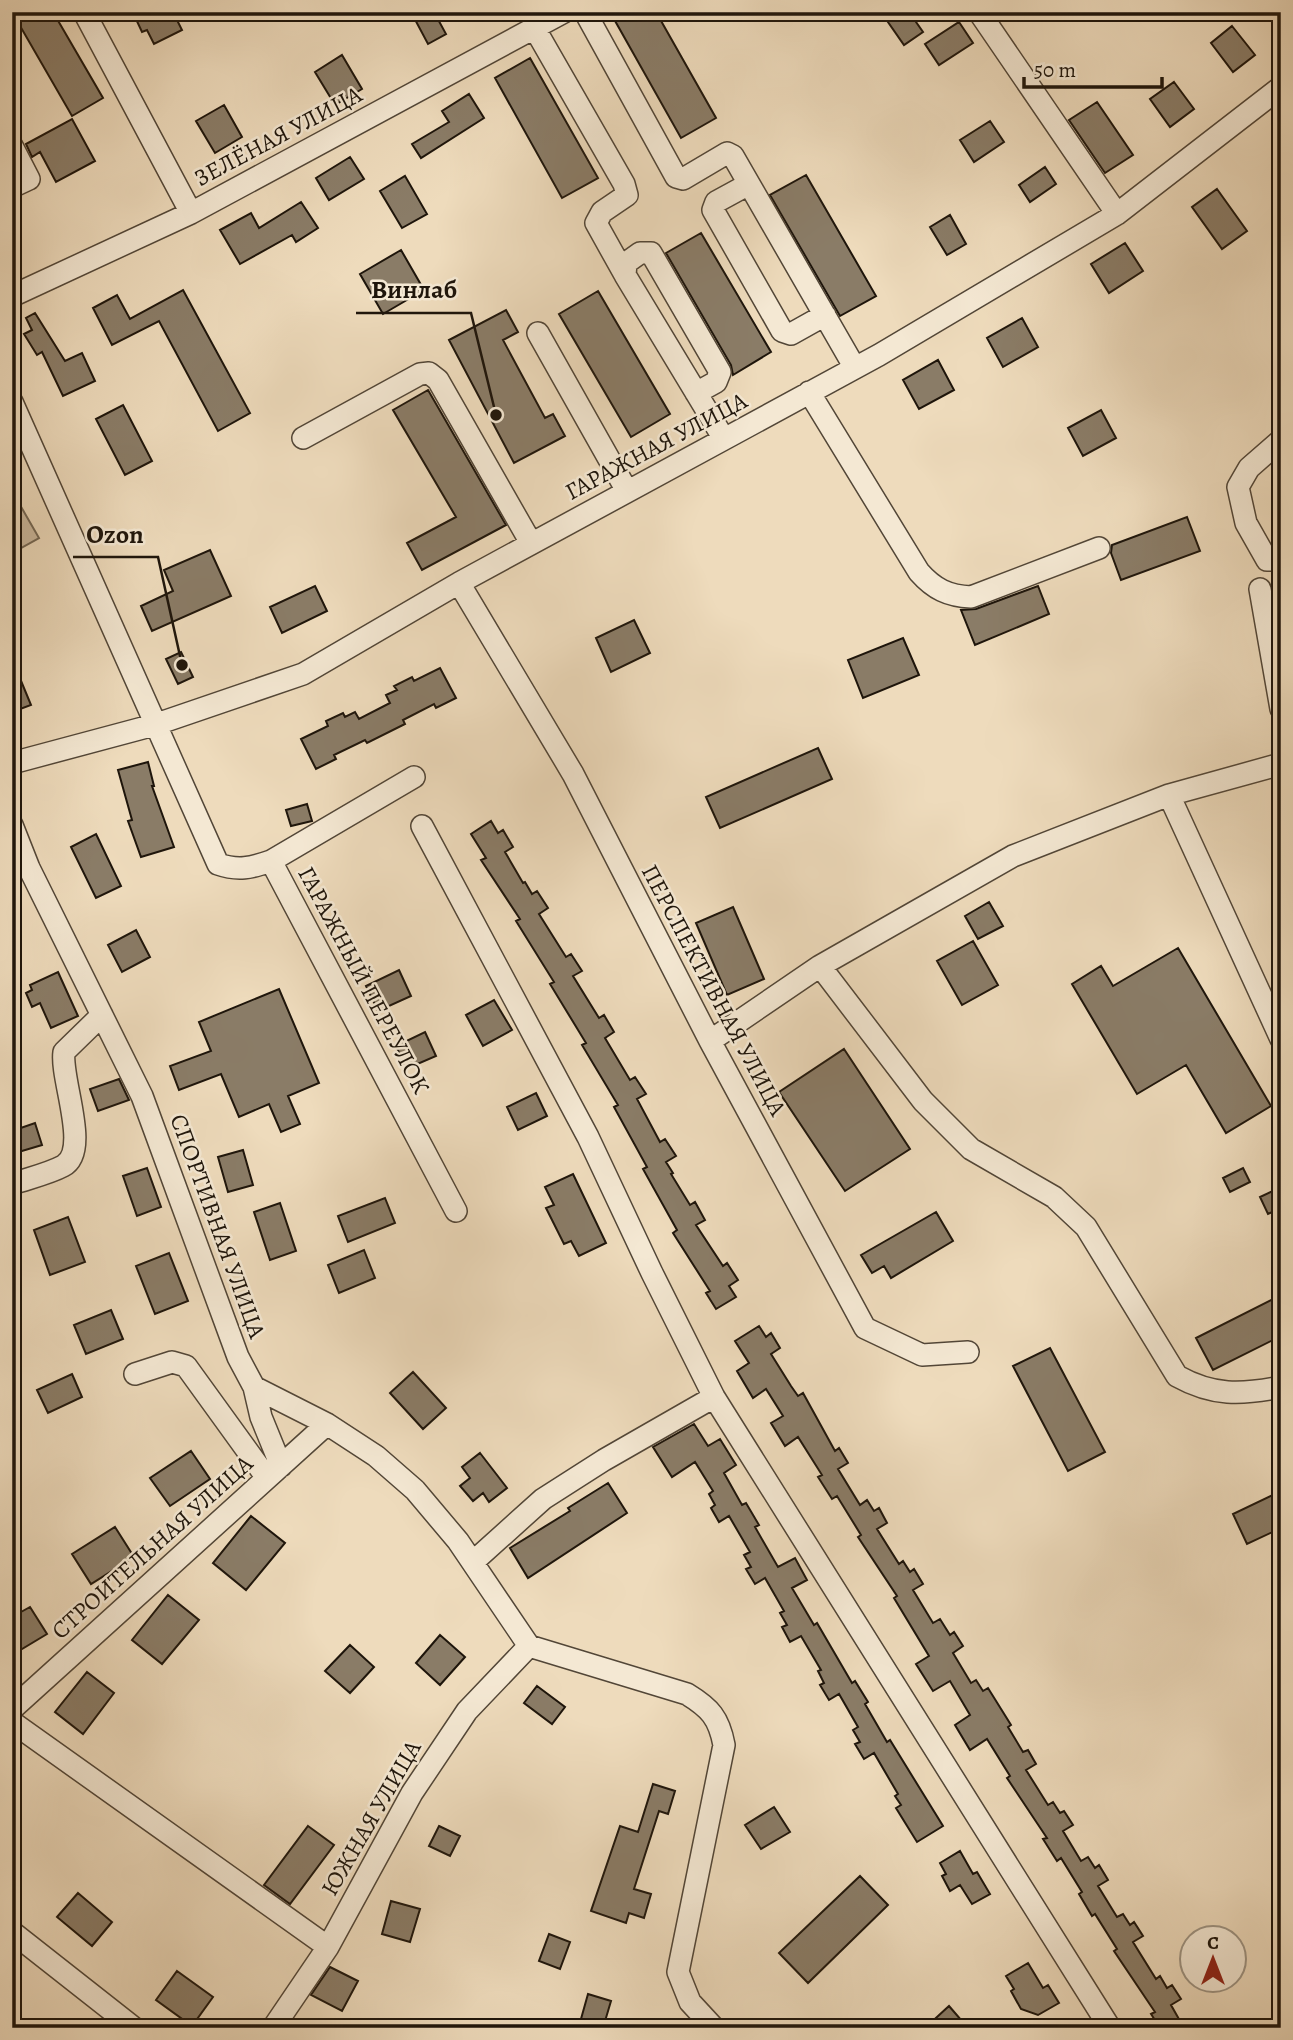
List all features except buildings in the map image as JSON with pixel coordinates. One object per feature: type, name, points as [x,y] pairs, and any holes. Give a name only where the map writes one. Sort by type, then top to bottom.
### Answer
[{"type":"street","points":[[84,12],[191,213]]},
{"type":"street","name":"ЗЕЛЁНАЯ УЛИЦА","points":[[12,296],[191,213],[564,12]]},
{"type":"street","points":[[585,12],[676,177],[683,179],[727,153],[733,156],[855,368]]},
{"type":"street","points":[[978,12],[1117,214]]},
{"type":"street","points":[[535,29],[624,184],[627,195],[602,212],[596,223],[724,439]]},
{"type":"street","name":"ГАРАЖНАЯ УЛИЦА","points":[[12,763],[154,725],[303,674],[531,543],[855,368],[1117,214],[1281,87]]},
{"type":"street","points":[[12,146],[29,179],[12,187]]},
{"type":"street","points":[[749,184],[716,202],[713,210],[782,331],[791,334],[825,315]]},
{"type":"street","points":[[625,275],[626,262],[640,253],[651,253],[720,372],[716,382],[696,393]]},
{"type":"street","points":[[538,333],[627,491]]},
{"type":"street","points":[[303,438],[420,374],[429,373],[438,380],[531,543]]},
{"type":"street","points":[[810,392],[919,572],[929,584],[942,592],[971,597],[1099,548]]},
{"type":"street","name":"ГАРАЖНЫЙ ПЕРЕУЛОК","points":[[12,402],[218,864],[233,869],[251,869],[271,861],[456,1211]]},
{"type":"street","points":[[1274,560],[1246,523],[1238,487],[1249,468],[1281,440]]},
{"type":"street","name":"ПЕРСПЕКТИВНАЯ УЛИЦА","points":[[459,583],[573,774],[710,1041],[865,1328],[922,1355],[968,1352]]},
{"type":"street","points":[[1259,589],[1281,709]]},
{"type":"street","points":[[710,1041],[820,966],[1013,856],[1169,795],[1281,764]]},
{"type":"street","points":[[271,861],[414,777]]},
{"type":"street","points":[[1169,795],[1281,1039]]},
{"type":"street","name":"СПОРТИВНАЯ УЛИЦА","points":[[12,825],[29,868],[142,1096],[238,1357],[254,1387],[274,1472]]},
{"type":"street","points":[[422,826],[588,1138],[714,1397],[1110,2028]]},
{"type":"street","points":[[820,966],[923,1101],[971,1149],[1054,1197],[1086,1227],[1177,1376],[1199,1388],[1247,1394],[1281,1387]]},
{"type":"street","points":[[12,1184],[66,1165],[73,1155],[77,1140],[64,1073],[64,1052],[102,1015]]},
{"type":"street","points":[[135,1374],[172,1362],[186,1366],[274,1472]]},
{"type":"street","points":[[254,1387],[327,1424],[376,1456],[415,1490],[473,1562],[529,1646],[687,1694],[703,1704],[720,1726],[723,1745],[678,1972],[690,2002],[714,2028]]},
{"type":"street","points":[[473,1562],[543,1499],[604,1460],[714,1397]]},
{"type":"street","name":"СТРОИТЕЛЬНАЯ УЛИЦА","points":[[12,1709],[327,1424]]},
{"type":"street","name":"ЮЖНАЯ УЛИЦА","points":[[273,2028],[328,1947],[391,1827],[467,1711],[529,1646]]},
{"type":"street","points":[[12,1722],[328,1947]]},
{"type":"street","points":[[12,1932],[134,2028]]},
{"type":"shaded area","points":[[12,491],[39,538],[12,553]]},
{"type":"place","name":"Винлаб","points":[[496,415]]},
{"type":"place","name":"Ozon","points":[[182,665]]}]
